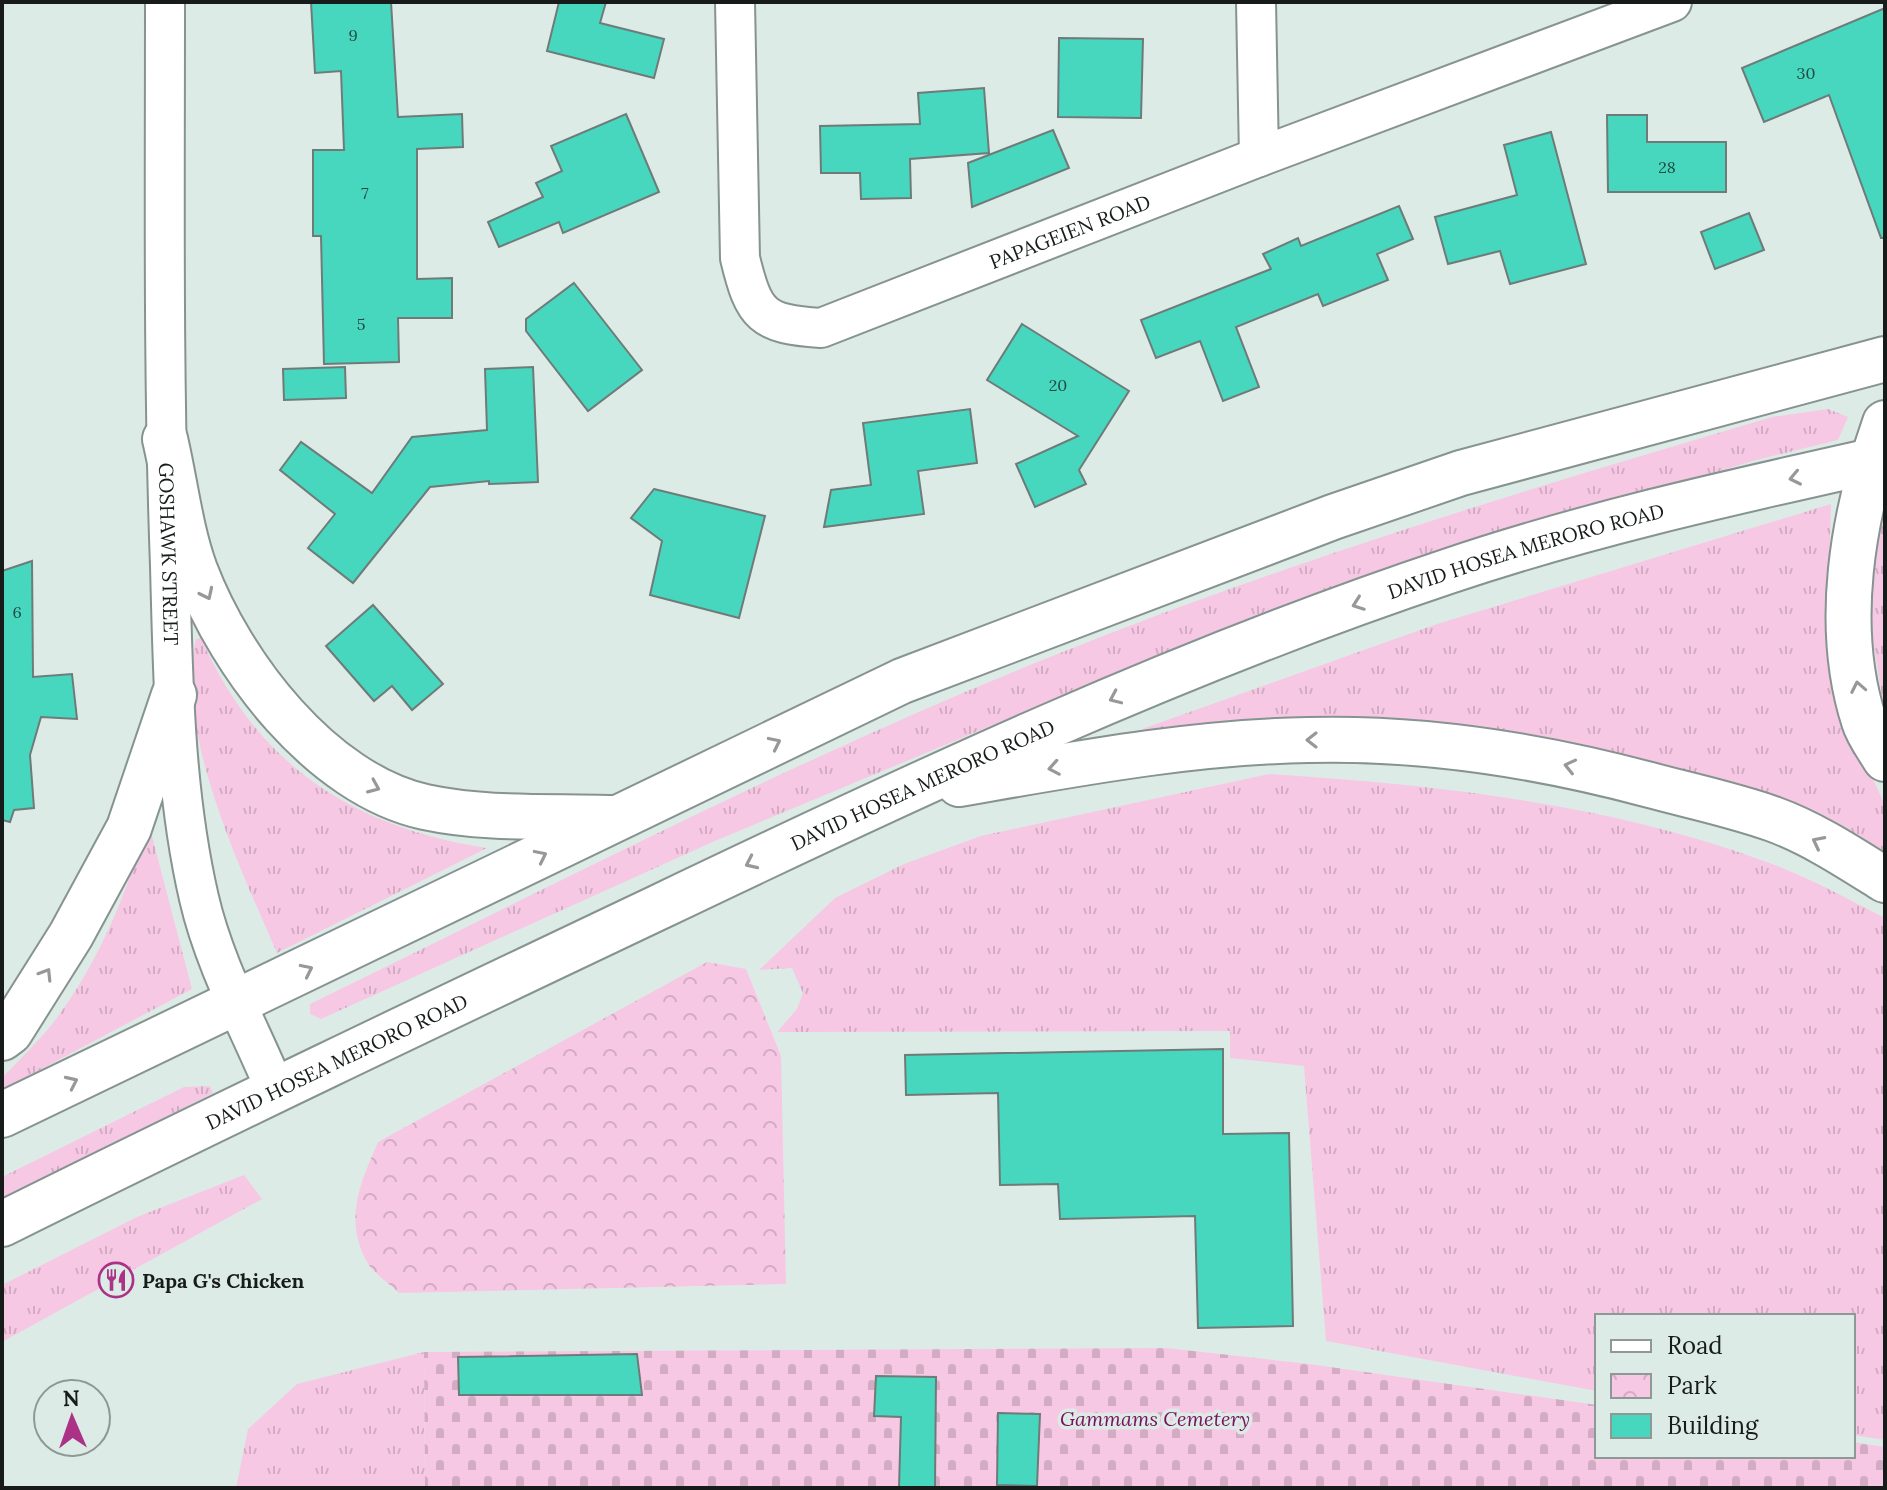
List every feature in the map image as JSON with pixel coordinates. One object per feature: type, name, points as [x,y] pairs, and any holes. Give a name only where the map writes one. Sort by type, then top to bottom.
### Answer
[{"type":"main road","points":[[2,1115],[902,681],[1333,517],[1461,473],[1885,359]]},
{"type":"main road","points":[[165,439],[194,568],[234,646],[290,724],[365,785],[423,806],[481,814],[618,818]]},
{"type":"main road","points":[[1880,448],[1850,571],[1850,648],[1864,723],[1885,759]]},
{"type":"main road","name":"DAVID HOSEA MERORO ROAD","points":[[2,1224],[275,1089],[890,797],[1183,668],[1450,570],[1880,448]]},
{"type":"main road","points":[[2,1038],[10,1032],[71,935],[129,828],[174,695]]},
{"type":"main road","points":[[890,797],[1120,756],[1202,747],[1308,740],[1413,742],[1514,754],[1630,780],[1775,820],[1885,880]]},
{"type":"street","name":"GOSHAWK STREET","points":[[165,2],[165,439],[174,695],[183,799],[199,899],[225,976],[275,1089]]},
{"type":"street","name":"PAPAGEIEN ROAD","points":[[735,2],[740,258],[746,286],[762,315],[784,325],[821,328],[1259,157],[1672,2]]},
{"type":"street","points":[[1256,2],[1259,157]]},
{"type":"green space","points":[[1828,409],[1848,417],[1838,440],[1753,461],[1446,552],[1201,638],[715,841],[321,1019],[310,1014],[310,1004],[677,824],[862,737],[1050,657],[1139,622],[1408,528],[1772,417]]},
{"type":"green space","points":[[1885,490],[1885,716],[1869,616],[1870,547]]},
{"type":"green space","points":[[1831,504],[1828,610],[1845,720],[1885,805],[1885,860],[1493,732],[1369,718],[1142,729],[1437,624]]},
{"type":"green space","points":[[201,638],[224,683],[250,721],[281,755],[314,783],[352,806],[393,824],[438,838],[487,848],[277,953],[230,841],[202,756],[194,715],[192,675],[196,639]]},
{"type":"green space","points":[[1269,774],[1395,784],[1520,800],[1643,824],[1780,867],[1885,918],[1885,1440],[1855,1435],[1855,1314],[1595,1314],[1595,1391],[1326,1341],[1304,1066],[1230,1058],[1230,1031],[777,1032],[797,1009],[803,993],[792,968],[759,970],[835,898],[904,864],[981,836]]},
{"type":"green space","points":[[148,821],[192,989],[2,1090],[2,1078],[53,1023],[98,952],[121,901]]},
{"type":"green space","points":[[707,962],[746,969],[781,1056],[786,1284],[399,1293],[373,1270],[360,1246],[355,1215],[361,1186],[378,1142]]},
{"type":"green space","points":[[210,1086],[213,1093],[2,1200],[2,1177],[184,1087]]},
{"type":"green space","points":[[244,1175],[262,1199],[2,1342],[2,1285],[137,1217]]},
{"type":"green space","name":"Gammams Cemetery","points":[[1166,1348],[1309,1364],[1595,1405],[1595,1458],[1855,1458],[1855,1442],[1885,1447],[1885,1488],[425,1488],[424,1352]]},
{"type":"green space","points":[[424,1352],[425,1488],[236,1488],[248,1429],[297,1384]]},
{"type":"building","points":[[311,2],[391,2],[398,117],[462,114],[463,147],[417,149],[417,279],[452,278],[452,318],[398,318],[399,362],[324,364],[321,236],[313,236],[313,150],[344,150],[341,71],[315,73]]},
{"type":"building","points":[[559,2],[606,2],[600,23],[664,39],[654,78],[547,51]]},
{"type":"building","points":[[1885,8],[1885,238],[1881,238],[1829,95],[1764,122],[1742,68]]},
{"type":"building","points":[[1059,38],[1143,39],[1141,118],[1058,117]]},
{"type":"building","points":[[984,88],[989,153],[910,159],[911,198],[861,199],[860,173],[821,173],[820,126],[920,124],[918,93]]},
{"type":"building","points":[[626,114],[659,192],[563,233],[559,222],[499,247],[488,222],[543,197],[536,183],[562,171],[551,146]]},
{"type":"building","points":[[1607,115],[1647,115],[1647,142],[1726,142],[1726,192],[1608,192]]},
{"type":"building","points":[[1053,130],[1069,168],[972,207],[968,163]]},
{"type":"building","points":[[1551,132],[1586,264],[1510,284],[1500,251],[1448,264],[1435,217],[1517,195],[1504,145]]},
{"type":"building","points":[[1399,206],[1413,239],[1377,254],[1388,280],[1323,306],[1318,294],[1236,327],[1259,387],[1223,401],[1200,341],[1156,358],[1141,320],[1271,269],[1263,254],[1298,238],[1301,246]]},
{"type":"building","points":[[1749,213],[1764,250],[1715,269],[1701,232]]},
{"type":"building","points":[[574,283],[642,370],[588,411],[526,331],[526,319]]},
{"type":"building","points":[[1022,324],[1129,391],[1079,470],[1086,484],[1035,507],[1016,464],[1078,436],[987,380]]},
{"type":"building","points":[[345,367],[346,398],[284,400],[283,369]]},
{"type":"building","points":[[533,367],[538,482],[489,484],[489,481],[430,487],[353,583],[308,548],[335,514],[280,470],[301,442],[372,493],[412,437],[487,430],[485,369]]},
{"type":"building","points":[[970,409],[977,463],[918,471],[924,514],[824,527],[831,490],[871,485],[863,423]]},
{"type":"building","points":[[654,489],[765,516],[739,618],[650,595],[662,541],[631,518]]},
{"type":"building","points":[[32,561],[33,677],[72,674],[77,719],[41,717],[30,755],[34,808],[14,810],[10,822],[2,820],[2,571]]},
{"type":"building","points":[[373,605],[443,684],[412,710],[392,686],[374,701],[326,646]]},
{"type":"building","points":[[1223,1049],[1223,1134],[1289,1133],[1293,1326],[1198,1328],[1195,1216],[1060,1219],[1058,1184],[1000,1185],[998,1093],[906,1095],[905,1055]]},
{"type":"building","points":[[637,1354],[642,1395],[459,1395],[458,1357]]},
{"type":"building","points":[[876,1376],[936,1377],[935,1488],[899,1488],[901,1417],[874,1416]]},
{"type":"building","points":[[998,1413],[1040,1414],[1037,1486],[997,1485]]},
{"type":"place","name":"Papa G's Chicken","points":[[116,1280]]}]
